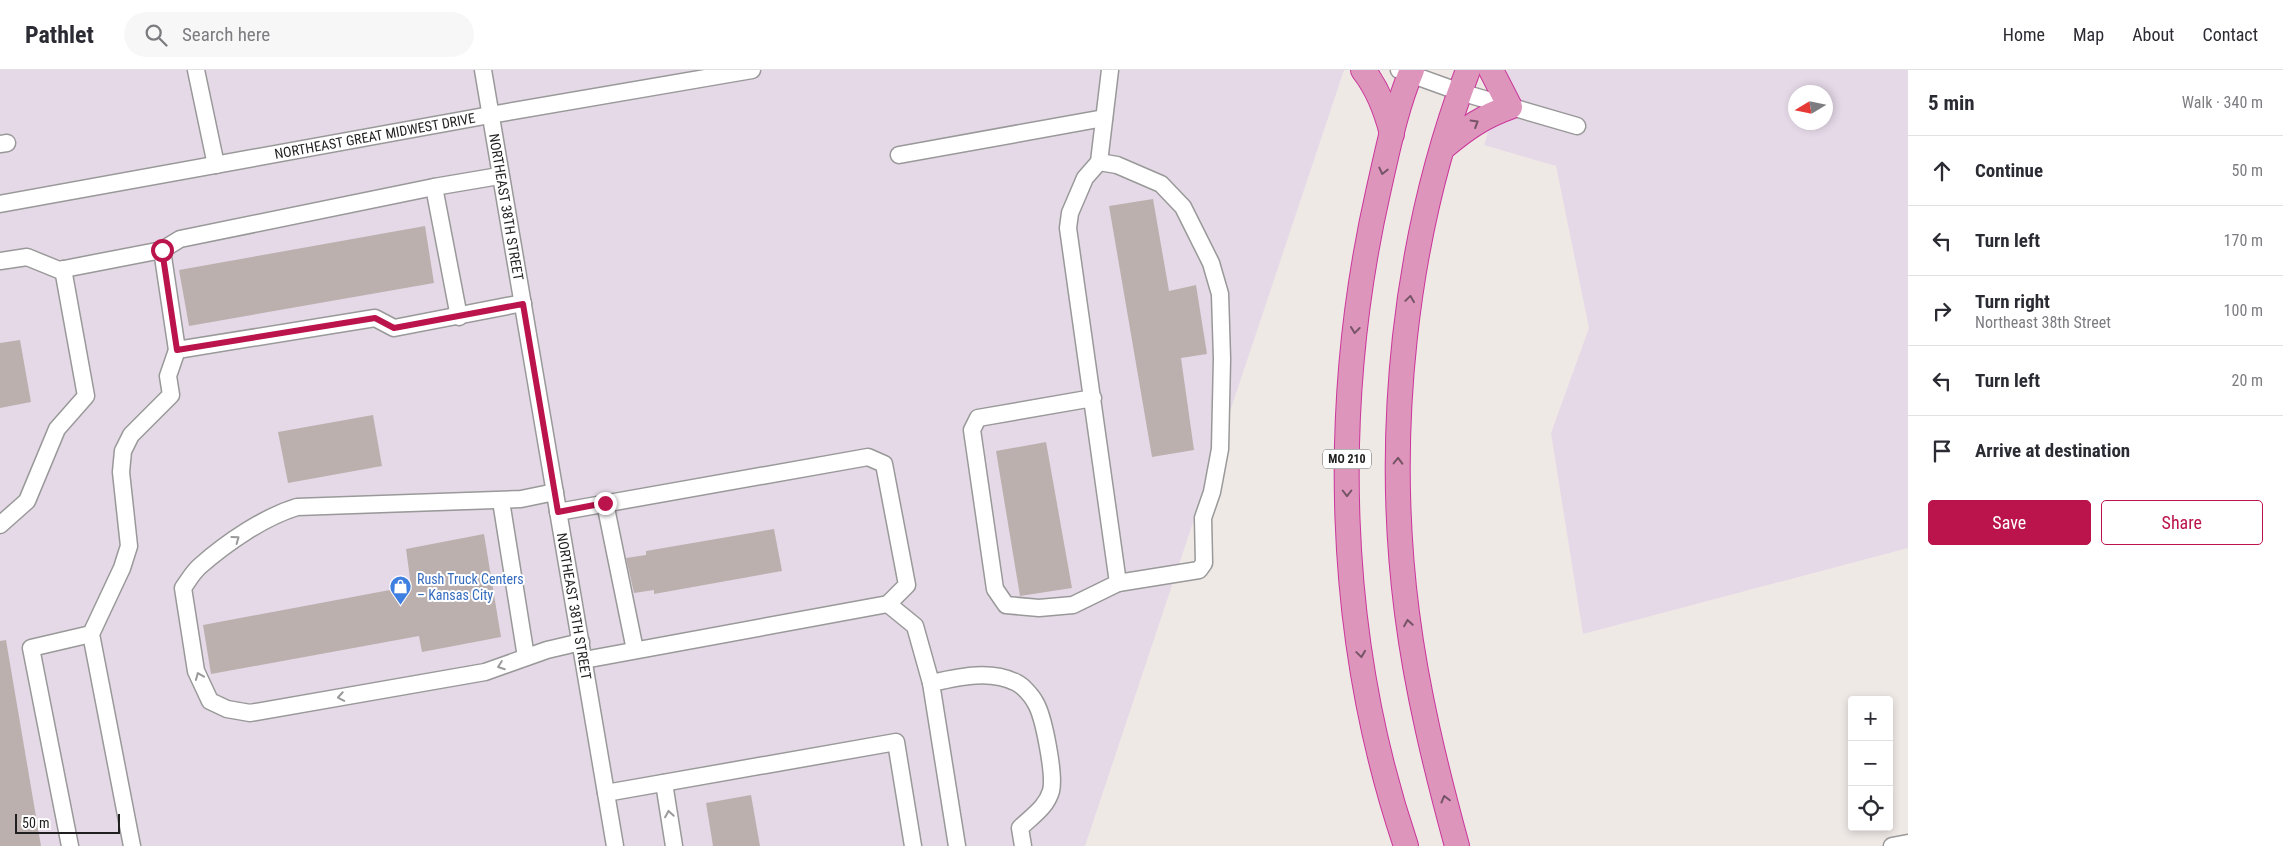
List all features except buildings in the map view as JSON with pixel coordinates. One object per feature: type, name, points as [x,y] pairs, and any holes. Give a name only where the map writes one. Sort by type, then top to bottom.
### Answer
[{"type":"highway","points":[[1363,70],[1373,83],[1387,113],[1392,134]]},
{"type":"highway","points":[[1457,846],[1419,690],[1406,604],[1398,484],[1402,382],[1410,306],[1421,239],[1444,147],[1468,70]]},
{"type":"highway","points":[[1444,147],[1468,127],[1488,115],[1510,107],[1491,70]]},
{"type":"highway","name":"MO 210","points":[[1406,846],[1384,775],[1364,676],[1353,599],[1347,496],[1351,369],[1359,299],[1372,215],[1407,71]]},
{"type":"street","points":[[196,70],[216,165]]},
{"type":"street","name":"NORTHEAST 38TH STREET","points":[[483,70],[499,176],[523,304],[616,846]]},
{"type":"street","name":"NORTHEAST GREAT MIDWEST DRIVE","points":[[0,204],[490,115],[696,75],[752,70]]},
{"type":"street","points":[[1110,70],[1099,162],[1085,178],[1070,213],[1068,228],[1118,583]]},
{"type":"street","points":[[1407,71],[1460,92],[1577,126]]},
{"type":"street","points":[[899,155],[1104,118]]},
{"type":"street","points":[[1093,398],[978,418],[972,430],[995,589],[1006,605],[1039,608],[1073,605],[1118,583],[1199,570],[1204,564],[1203,518],[1217,470],[1220,449],[1222,359],[1220,294],[1211,263],[1183,207],[1161,184],[1117,165],[1099,162]]},
{"type":"street","points":[[0,261],[27,257],[59,270],[162,250],[180,238],[434,186],[499,176]]},
{"type":"street","points":[[434,186],[458,317]]},
{"type":"street","points":[[132,846],[90,634],[122,568],[129,546],[122,472],[123,451],[131,435],[171,395],[168,376],[177,350],[162,250]]},
{"type":"street","points":[[0,525],[27,500],[57,429],[86,396],[63,269]]},
{"type":"street","points":[[177,350],[375,318],[394,328],[523,304]]},
{"type":"street","points":[[558,512],[868,457],[884,464],[907,585],[888,604],[584,660]]},
{"type":"street","points":[[555,492],[522,500],[297,507],[281,512],[244,533],[198,567],[183,588],[196,671],[210,701],[227,710],[250,713],[485,672],[547,650],[581,642]]},
{"type":"street","points":[[501,500],[526,657]]},
{"type":"street","points":[[605,503],[635,650]]},
{"type":"street","points":[[888,604],[915,626],[931,683],[958,846]]},
{"type":"street","points":[[70,846],[31,648],[90,634]]},
{"type":"street","points":[[931,683],[974,675],[1000,677],[1018,684],[1035,701],[1043,719],[1052,790],[1046,804],[1020,828],[1023,846]]},
{"type":"street","points":[[606,793],[896,742],[913,846]]},
{"type":"street","points":[[664,783],[674,846]]},
{"type":"street","points":[[1892,846],[1908,843]]},
{"type":"shaded area","points":[[0,70],[1344,70],[1085,846],[0,846]]},
{"type":"shaded area","points":[[1507,70],[1908,70],[1908,548],[1583,634],[1551,433],[1589,328],[1556,166],[1484,145]]},
{"type":"place","name":"Rush Truck Centers – Kansas City","points":[[401,606]]},
{"type":"route","points":[[162,250],[177,350],[375,318],[394,328],[523,304],[558,512],[605,503]]}]
